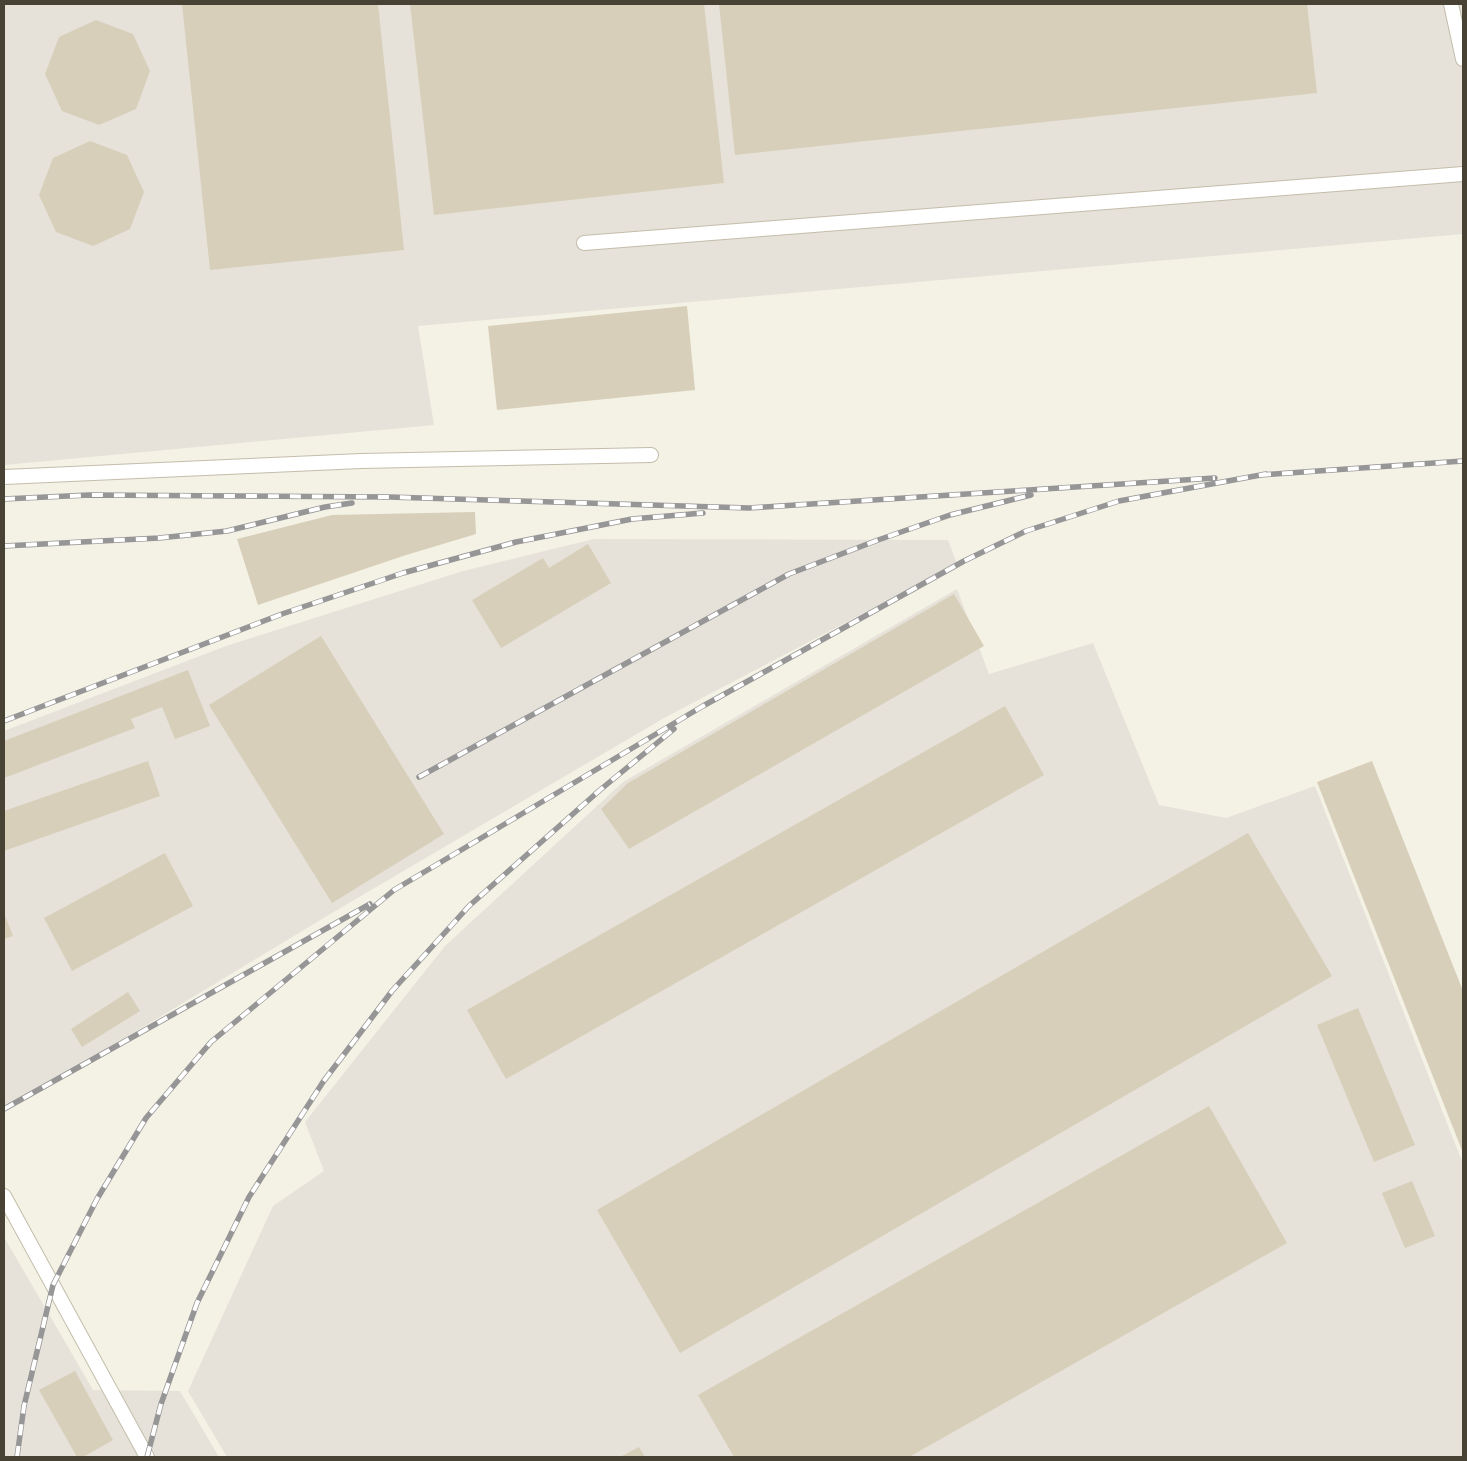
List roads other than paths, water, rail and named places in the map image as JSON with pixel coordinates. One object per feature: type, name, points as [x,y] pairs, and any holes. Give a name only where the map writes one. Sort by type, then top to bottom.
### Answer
[{"type":"lane","points":[[1451,4],[1463,59]]},
{"type":"lane","points":[[584,243],[1463,174]]},
{"type":"lane","points":[[4,476],[362,461],[651,455]]},
{"type":"lane","points":[[4,1196],[147,1457]]},
{"type":"railway","points":[[1260,475],[1463,461]]},
{"type":"railway","points":[[17,1457],[24,1406],[53,1285],[97,1199],[146,1118],[211,1042],[394,890],[703,706],[964,561],[1026,531],[1119,501],[1266,474]]},
{"type":"railway","points":[[4,499],[89,495],[389,497],[749,508],[1215,478]]},
{"type":"railway","points":[[419,777],[789,574],[950,515],[1031,495]]},
{"type":"railway","points":[[4,546],[159,538],[227,531],[325,507],[352,503]]},
{"type":"railway","points":[[4,721],[282,614],[403,573],[516,542],[632,519],[703,513]]},
{"type":"railway","points":[[147,1457],[161,1404],[197,1303],[249,1197],[323,1082],[392,991],[469,906],[600,790],[674,729]]},
{"type":"railway","points":[[4,1109],[370,904]]}]
